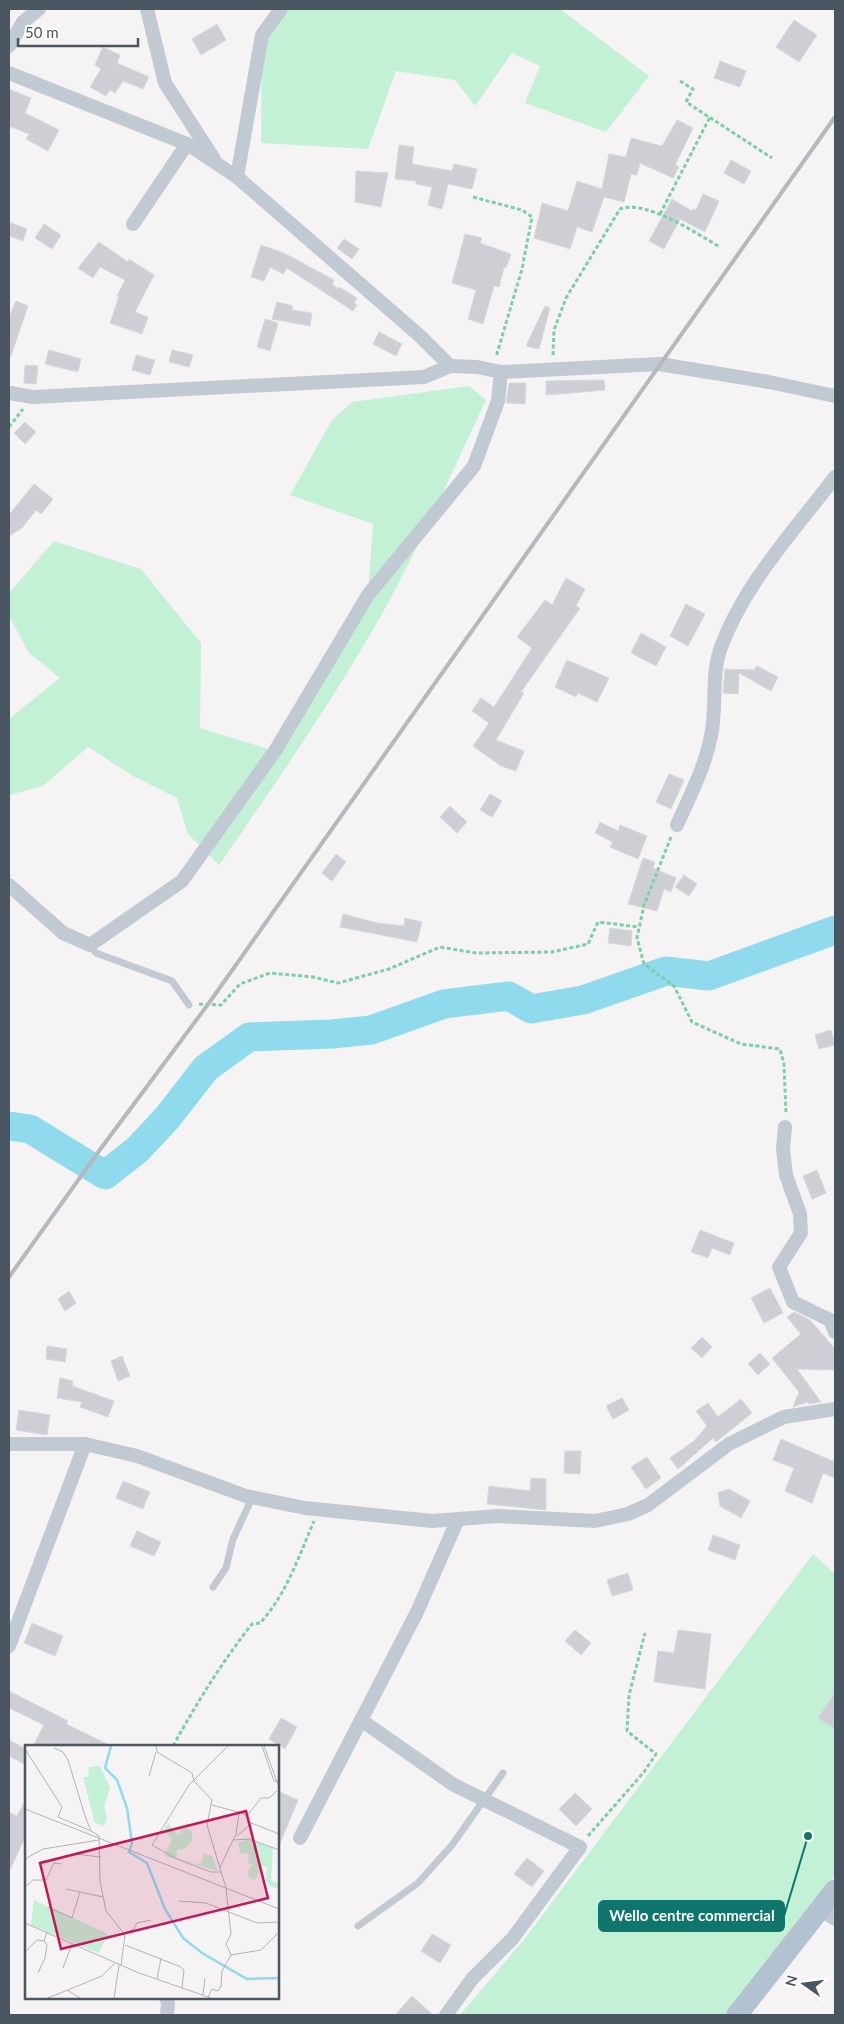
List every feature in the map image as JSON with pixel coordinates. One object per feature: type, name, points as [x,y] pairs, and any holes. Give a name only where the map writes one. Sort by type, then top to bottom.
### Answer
[{"type":"main road","points":[[737,2015],[828,1914],[835,1890]]},
{"type":"street","points":[[9,46],[23,22],[39,9]]},
{"type":"street","points":[[147,9],[165,83],[216,164]]},
{"type":"street","points":[[237,177],[262,35],[281,9]]},
{"type":"street","points":[[9,73],[187,144],[237,177],[420,336],[450,366]]},
{"type":"street","points":[[133,224],[187,144]]},
{"type":"street","points":[[9,392],[33,397],[424,377],[450,366],[477,367],[496,371],[660,364],[835,396]]},
{"type":"street","points":[[9,885],[63,933],[90,944],[182,880],[275,751],[368,595],[474,466],[498,401],[496,371]]},
{"type":"street","points":[[677,825],[702,768],[711,738],[715,711],[714,680],[720,652],[729,628],[753,583],[835,477]]},
{"type":"street","points":[[785,1127],[783,1149],[786,1175],[800,1214],[801,1233],[780,1267],[793,1302],[834,1321]]},
{"type":"street","points":[[9,1444],[85,1444],[137,1456],[252,1498],[319,1509],[432,1520],[498,1516],[594,1521],[628,1514],[648,1505],[729,1444],[784,1417],[835,1409]]},
{"type":"street","points":[[9,1646],[85,1444]]},
{"type":"street","points":[[300,1838],[417,1612],[458,1519]]},
{"type":"street","points":[[361,1720],[454,1785],[579,1846],[512,1939],[472,1979],[446,2015]]},
{"type":"street","points":[[166,1999],[167,2015]]},
{"type":"lane","points":[[90,944],[96,953],[172,981],[188,1005]]},
{"type":"lane","points":[[213,1587],[226,1568],[233,1538],[252,1498]]},
{"type":"lane","points":[[358,1926],[418,1883],[452,1845],[503,1773]]},
{"type":"path","points":[[680,81],[693,89],[686,102],[772,158]]},
{"type":"path","points":[[660,214],[710,117]]},
{"type":"path","points":[[473,197],[522,210],[532,217],[522,269],[496,371]]},
{"type":"path","points":[[553,370],[554,330],[566,298],[620,209],[628,206],[660,214],[720,247]]},
{"type":"path","points":[[677,825],[644,905],[637,938],[644,964],[674,986],[692,1022],[740,1044],[780,1050],[784,1064],[787,1105],[785,1127]]},
{"type":"path","points":[[188,1005],[221,1005],[240,984],[270,974],[313,977],[338,983],[390,969],[440,947],[476,953],[552,952],[588,944],[598,922],[640,927]]},
{"type":"path","points":[[174,1745],[203,1691],[226,1656],[252,1624],[260,1623],[267,1615],[282,1592],[319,1509]]},
{"type":"path","points":[[579,1846],[644,1772],[656,1754],[627,1731],[629,1695],[645,1633]]},
{"type":"green space","points":[[281,9],[560,9],[649,76],[606,132],[525,103],[540,66],[512,53],[475,106],[455,80],[396,71],[368,149],[261,143],[262,35]]},
{"type":"green space","points":[[469,386],[486,400],[404,572],[374,628],[338,688],[219,865],[188,834],[177,798],[133,776],[88,747],[43,786],[9,795],[9,719],[60,678],[29,653],[9,616],[9,593],[54,541],[141,569],[201,643],[200,728],[275,751],[368,595],[373,524],[290,495],[332,420],[352,402]]},
{"type":"green space","points":[[813,1554],[835,1574],[835,1874],[759,1987],[737,2015],[460,2015],[523,1941]]},
{"type":"building","points":[[794,20],[817,35],[799,62],[776,47]]},
{"type":"building","points":[[217,24],[226,40],[201,55],[192,39]]},
{"type":"building","points":[[103,47],[120,55],[117,63],[149,77],[143,89],[123,81],[115,93],[110,90],[106,96],[90,87],[101,69],[95,65]]},
{"type":"building","points":[[720,61],[746,71],[740,87],[714,78]]},
{"type":"building","points":[[9,89],[31,98],[25,113],[59,130],[48,151],[26,139],[29,134],[9,126]]},
{"type":"building","points":[[677,120],[693,128],[675,165],[679,167],[673,178],[640,163],[637,175],[631,174],[624,202],[604,197],[592,232],[577,227],[570,249],[534,238],[542,203],[568,211],[577,181],[602,189],[609,154],[626,157],[631,138],[662,146]]},
{"type":"building","points":[[399,145],[414,147],[412,164],[452,171],[454,164],[477,169],[472,189],[448,184],[442,209],[428,205],[432,187],[416,184],[416,181],[395,179]]},
{"type":"building","points":[[731,160],[751,171],[744,184],[724,173]]},
{"type":"building","points":[[356,171],[388,173],[381,207],[355,202]]},
{"type":"building","points":[[703,194],[719,201],[705,232],[680,219],[664,249],[649,241],[672,199],[692,211],[693,209],[696,210]]},
{"type":"building","points":[[9,222],[27,229],[23,241],[9,236]]},
{"type":"building","points":[[44,224],[61,235],[52,249],[35,238]]},
{"type":"building","points":[[465,234],[482,238],[480,243],[511,254],[506,268],[504,267],[499,287],[494,286],[483,324],[468,319],[476,290],[452,283]]},
{"type":"building","points":[[344,239],[359,249],[352,259],[337,248]]},
{"type":"building","points":[[99,242],[128,262],[129,259],[154,275],[135,312],[148,317],[142,334],[110,323],[119,297],[117,296],[125,280],[100,267],[93,278],[78,268]]},
{"type":"building","points":[[261,245],[284,253],[334,280],[332,284],[338,289],[339,287],[357,298],[354,303],[357,305],[353,311],[287,268],[283,274],[270,267],[264,281],[251,277]]},
{"type":"building","points":[[16,301],[28,306],[11,356],[9,356],[9,318]]},
{"type":"building","points":[[277,302],[293,306],[292,310],[312,313],[310,326],[272,319]]},
{"type":"building","points":[[545,306],[550,308],[539,349],[526,346]]},
{"type":"building","points":[[265,319],[278,323],[270,351],[257,347]]},
{"type":"building","points":[[379,332],[402,344],[396,356],[373,344]]},
{"type":"building","points":[[49,350],[81,359],[78,372],[45,364]]},
{"type":"building","points":[[172,350],[193,355],[189,367],[169,362]]},
{"type":"building","points":[[136,355],[155,360],[150,375],[132,370]]},
{"type":"building","points":[[25,365],[38,366],[36,384],[24,383]]},
{"type":"building","points":[[604,380],[605,390],[546,395],[546,381]]},
{"type":"building","points":[[509,383],[526,383],[525,404],[506,403]]},
{"type":"building","points":[[25,422],[36,432],[25,444],[14,433]]},
{"type":"building","points":[[34,484],[53,499],[41,514],[36,510],[22,528],[9,536],[9,515]]},
{"type":"building","points":[[566,578],[585,589],[576,606],[580,608],[521,692],[524,693],[496,740],[524,751],[516,771],[501,766],[473,746],[489,723],[472,711],[481,698],[494,707],[532,648],[517,637],[545,600],[552,605]]},
{"type":"building","points":[[686,604],[705,614],[688,646],[670,636]]},
{"type":"building","points":[[641,633],[666,647],[656,666],[631,653]]},
{"type":"building","points":[[567,660],[609,678],[597,702],[578,693],[576,697],[555,687]]},
{"type":"building","points":[[757,666],[778,677],[771,691],[739,673],[738,694],[723,693],[725,669],[754,670]]},
{"type":"building","points":[[669,774],[684,780],[671,809],[656,802]]},
{"type":"building","points":[[490,794],[502,801],[492,817],[480,810]]},
{"type":"building","points":[[450,806],[467,822],[457,833],[440,817]]},
{"type":"building","points":[[600,822],[618,831],[620,825],[647,836],[638,859],[610,847],[613,842],[595,833]]},
{"type":"building","points":[[336,854],[346,862],[332,881],[322,873]]},
{"type":"building","points":[[643,858],[655,862],[653,868],[676,878],[671,892],[664,889],[657,911],[628,904]]},
{"type":"building","points":[[684,875],[697,884],[689,896],[675,887]]},
{"type":"building","points":[[343,914],[377,923],[404,926],[405,918],[422,922],[417,942],[340,927]]},
{"type":"building","points":[[610,928],[632,931],[631,946],[608,943]]},
{"type":"building","points":[[831,1030],[835,1045],[819,1049],[815,1035]]},
{"type":"building","points":[[817,1170],[826,1193],[812,1199],[803,1176]]},
{"type":"building","points":[[700,1230],[734,1243],[730,1255],[712,1248],[708,1258],[691,1252]]},
{"type":"building","points":[[770,1288],[783,1313],[764,1323],[751,1298]]},
{"type":"building","points":[[69,1291],[76,1303],[65,1311],[58,1299]]},
{"type":"building","points":[[794,1312],[810,1320],[835,1349],[835,1370],[797,1369],[821,1402],[809,1404],[807,1402],[793,1407],[799,1392],[772,1358],[801,1334],[787,1317]]},
{"type":"building","points":[[702,1337],[712,1347],[702,1358],[691,1348]]},
{"type":"building","points":[[47,1346],[67,1349],[65,1362],[46,1359]]},
{"type":"building","points":[[760,1353],[770,1364],[758,1375],[748,1364]]},
{"type":"building","points":[[122,1356],[130,1376],[118,1381],[111,1361]]},
{"type":"building","points":[[60,1378],[73,1381],[72,1386],[114,1401],[108,1417],[80,1407],[82,1402],[57,1398]]},
{"type":"building","points":[[622,1398],[629,1410],[613,1419],[606,1406]]},
{"type":"building","points":[[741,1399],[752,1413],[716,1442],[713,1438],[678,1469],[670,1458],[694,1441],[707,1426],[696,1411],[708,1403],[718,1417]]},
{"type":"building","points":[[19,1410],[50,1415],[47,1435],[16,1430]]},
{"type":"building","points":[[781,1439],[835,1462],[835,1478],[823,1473],[812,1503],[785,1491],[794,1468],[773,1460]]},
{"type":"building","points":[[565,1451],[581,1451],[580,1474],[564,1473]]},
{"type":"building","points":[[647,1457],[661,1478],[646,1489],[631,1467]]},
{"type":"building","points":[[531,1478],[546,1479],[546,1510],[487,1504],[489,1486],[530,1491]]},
{"type":"building","points":[[123,1481],[150,1492],[143,1509],[116,1498]]},
{"type":"building","points":[[729,1489],[750,1501],[741,1518],[720,1506],[718,1493]]},
{"type":"building","points":[[137,1531],[161,1542],[154,1556],[130,1546]]},
{"type":"building","points":[[713,1535],[740,1545],[735,1560],[708,1550]]},
{"type":"building","points":[[628,1573],[633,1590],[612,1596],[607,1580]]},
{"type":"building","points":[[32,1623],[63,1636],[55,1656],[24,1643]]},
{"type":"building","points":[[575,1630],[591,1643],[581,1655],[565,1641]]},
{"type":"building","points":[[678,1630],[711,1634],[705,1689],[654,1682],[658,1651],[674,1653]]},
{"type":"building","points":[[9,1691],[68,1721],[66,1724],[109,1745],[34,1745],[44,1725],[9,1708]]},
{"type":"building","points":[[835,1692],[835,1729],[818,1718]]},
{"type":"building","points":[[281,1718],[297,1727],[285,1749],[269,1739]]},
{"type":"building","points":[[9,1740],[25,1748],[25,1764],[9,1756]]},
{"type":"building","points":[[279,1791],[298,1800],[279,1846]]},
{"type":"building","points":[[575,1793],[592,1809],[576,1826],[559,1809]]},
{"type":"building","points":[[25,1801],[25,1837],[9,1872],[9,1812],[17,1816]]},
{"type":"building","points":[[527,1858],[544,1871],[532,1887],[514,1874]]},
{"type":"building","points":[[432,1934],[451,1945],[440,1963],[421,1951]]},
{"type":"building","points":[[412,1996],[433,2015],[395,2015]]},
{"type":"waterway","points":[[9,1126],[30,1129],[105,1175],[137,1150],[167,1118],[206,1068],[249,1037],[332,1034],[371,1030],[444,1004],[509,996],[531,1009],[583,1000],[666,971],[709,976],[835,930]]},
{"type":"railway","points":[[9,1277],[99,1151],[209,1003],[835,117]]},
{"type":"place","name":"Wello centre commercial","points":[[808,1836]]}]
